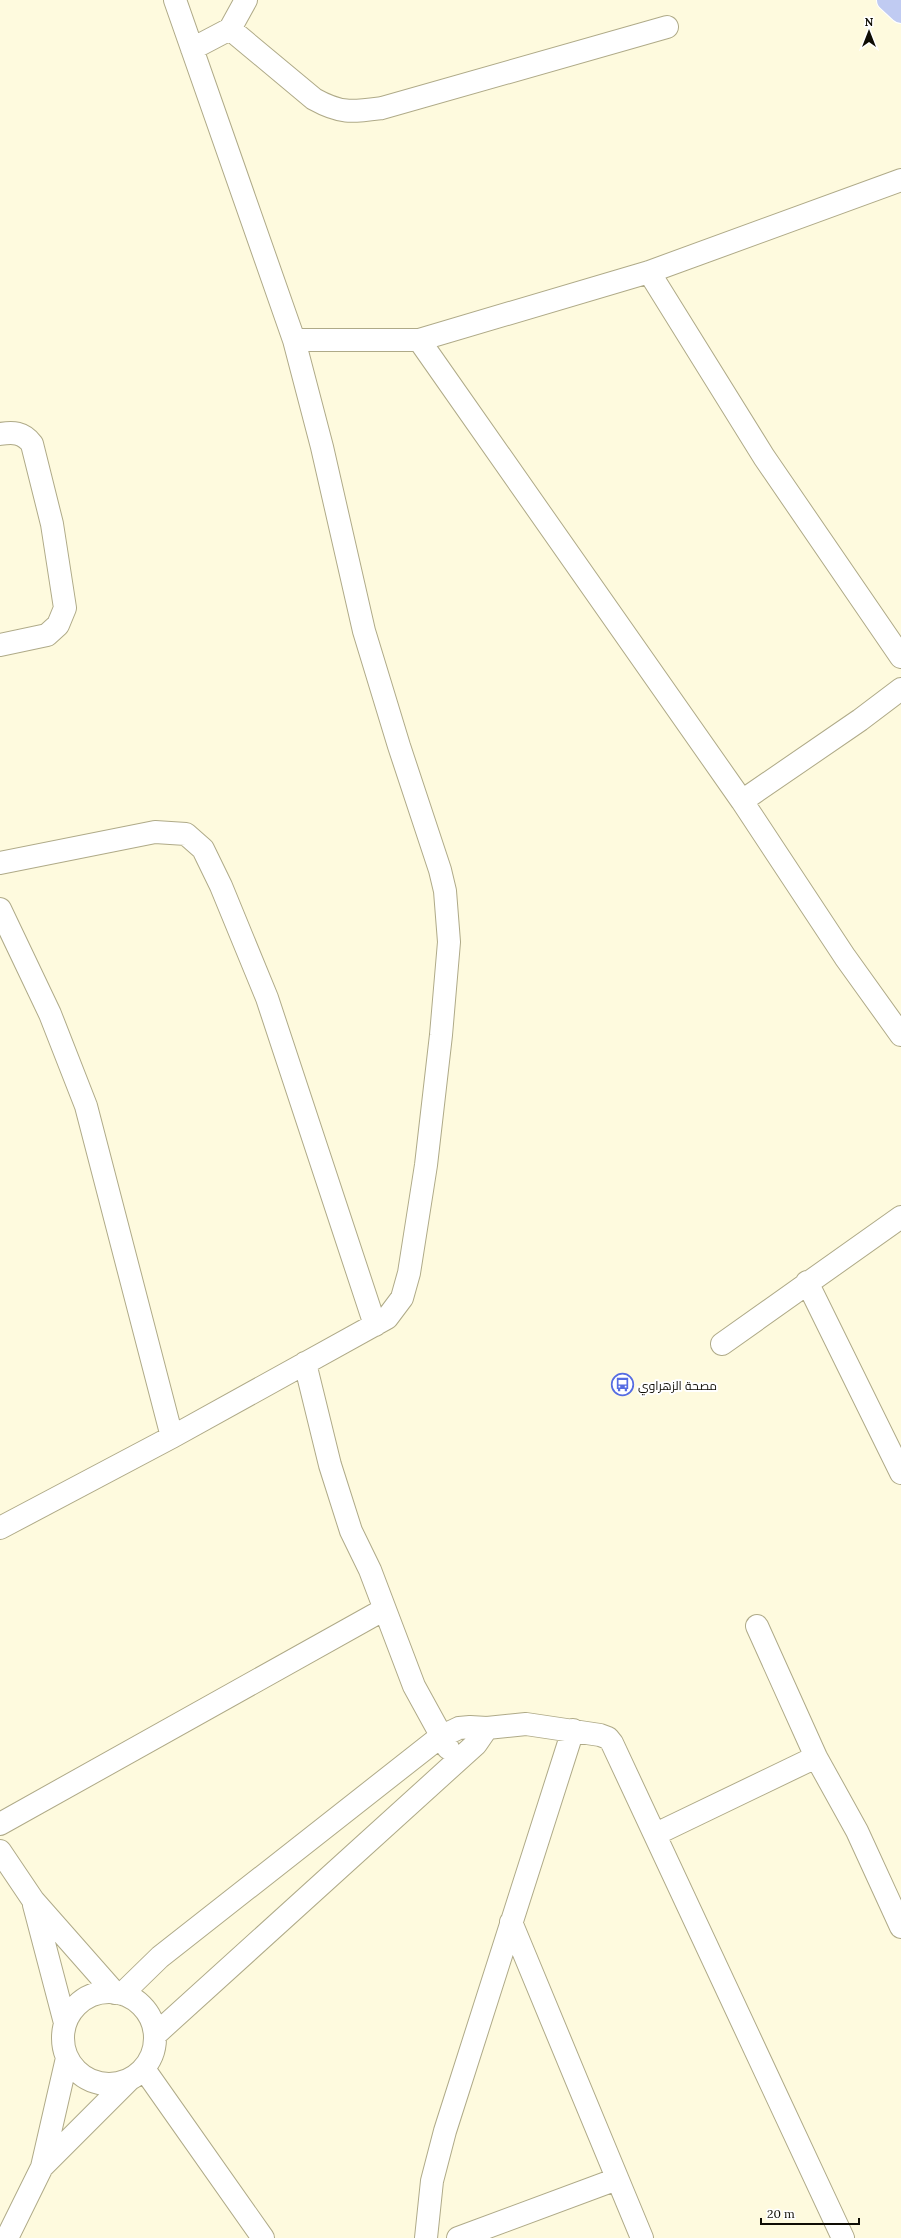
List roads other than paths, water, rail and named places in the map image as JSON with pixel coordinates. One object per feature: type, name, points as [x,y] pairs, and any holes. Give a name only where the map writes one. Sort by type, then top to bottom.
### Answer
[{"type":"main road","points":[[888,0],[901,12]]},
{"type":"street","points":[[0,1528],[172,1437],[387,1318],[396,1308],[402,1298],[409,1273],[426,1165],[441,1036],[448,968],[448,915],[440,870],[399,746],[364,631],[294,340],[175,0]]},
{"type":"street","points":[[192,49],[230,28],[246,0]]},
{"type":"street","points":[[230,28],[314,99],[343,112],[382,108],[667,27]]},
{"type":"street","points":[[294,340],[419,340],[649,272],[901,180]]},
{"type":"street","points":[[649,272],[764,457],[901,657]]},
{"type":"street","points":[[419,340],[742,801],[845,957],[901,1035]]},
{"type":"street","points":[[0,434],[14,432],[24,435],[32,444],[52,524],[65,608],[58,625],[47,635],[0,645]]},
{"type":"street","points":[[742,801],[901,689]]},
{"type":"street","points":[[0,863],[156,832],[186,834],[203,849],[222,886],[267,998],[374,1325]]},
{"type":"street","points":[[0,909],[50,1014],[86,1106],[172,1437]]},
{"type":"street","points":[[722,1344],[807,1282],[901,1217]]},
{"type":"street","points":[[807,1282],[901,1473]]},
{"type":"street","points":[[305,1363],[334,1478],[351,1531],[370,1570],[383,1610],[414,1686],[440,1736],[456,1761]]},
{"type":"street","points":[[0,1824],[383,1610]]},
{"type":"street","points":[[757,1626],[816,1757],[857,1831],[901,1927]]},
{"type":"street","points":[[119,1993],[160,1957],[440,1736],[459,1728],[487,1728],[526,1724],[600,1735],[608,1738],[612,1742],[843,2238]]},
{"type":"street","points":[[155,2035],[476,1744],[487,1728]]},
{"type":"street","points":[[426,2238],[432,2181],[445,2131],[573,1730]]},
{"type":"street","points":[[656,1834],[816,1757]]},
{"type":"street","points":[[0,1851],[7,1878],[33,1900],[119,1993]]},
{"type":"street","points":[[33,1900],[65,2023],[63,2041],[67,2058],[78,2072],[94,2082],[112,2084],[136,2074]]},
{"type":"street","points":[[511,1922],[642,2238]]},
{"type":"street","points":[[42,2167],[136,2074],[153,2053],[155,2035],[151,2018],[140,2003],[119,1993],[106,1992],[89,1997],[74,2008],[65,2023]]},
{"type":"street","points":[[7,2238],[42,2167],[67,2058]]},
{"type":"street","points":[[136,2074],[263,2238]]},
{"type":"street","points":[[458,2238],[617,2179]]},
{"type":"place","name":"مصحة الزهراوي","points":[[622,1385]]}]
